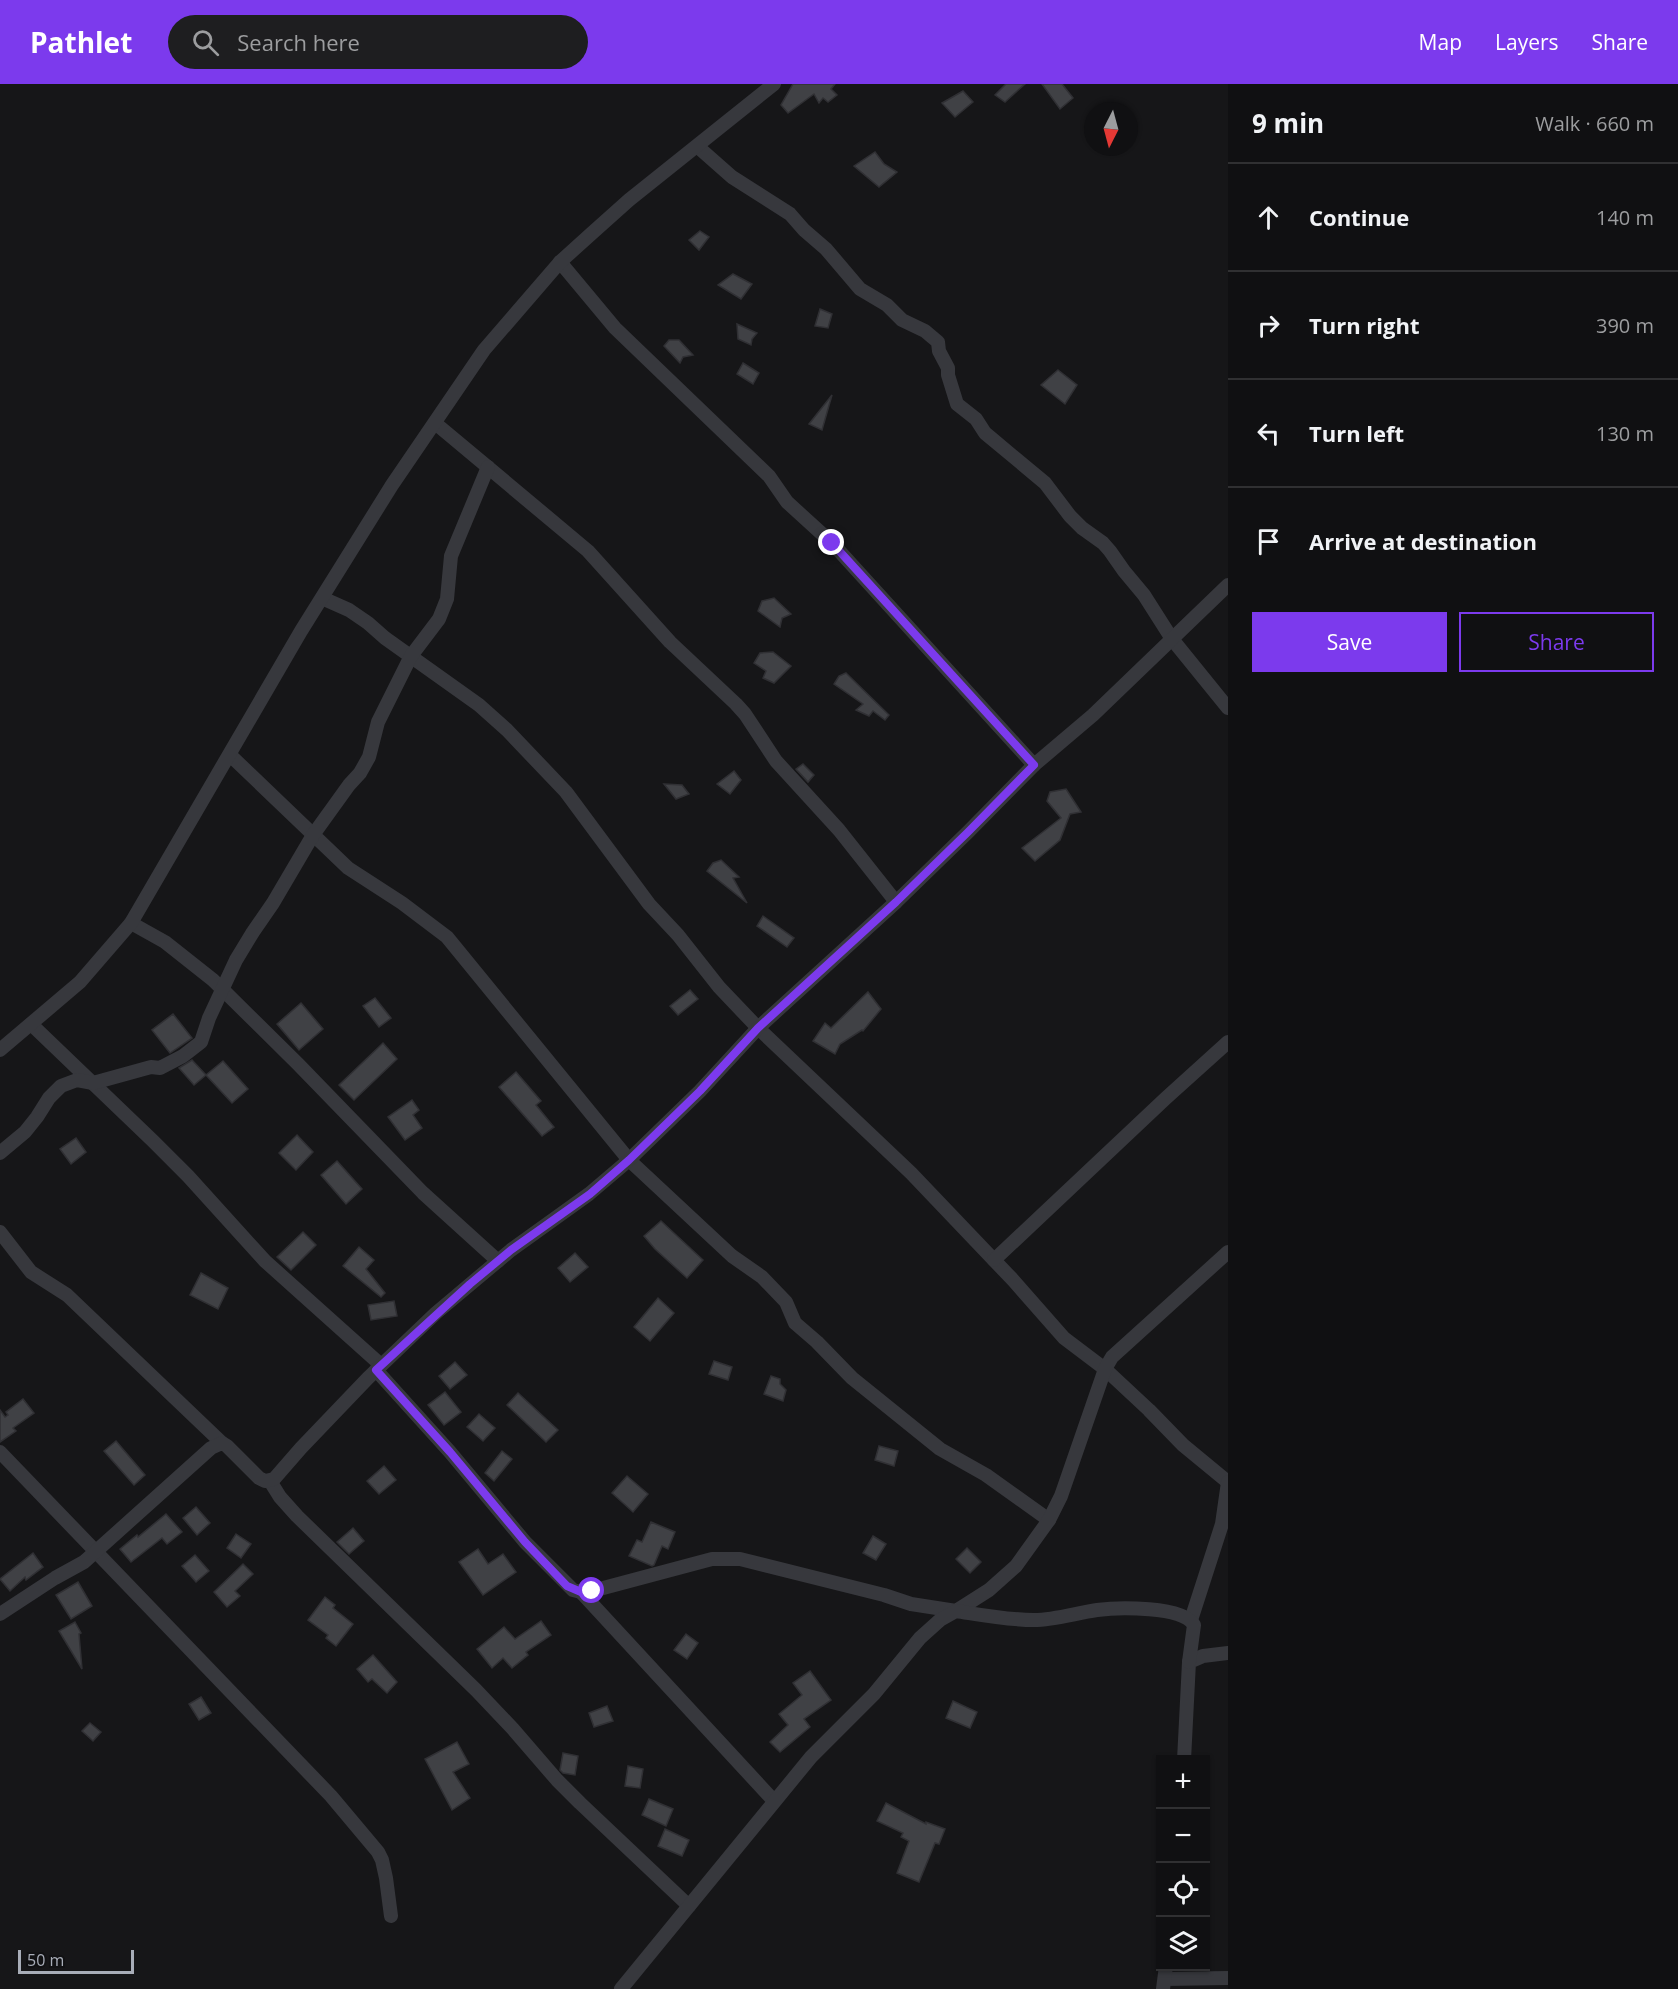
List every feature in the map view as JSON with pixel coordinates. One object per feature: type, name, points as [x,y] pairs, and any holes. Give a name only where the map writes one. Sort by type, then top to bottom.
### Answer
[{"type":"street","points":[[0,1050],[80,982],[131,922],[230,755],[255,707],[322,598],[392,485],[483,350],[560,262],[629,200],[774,84]]},
{"type":"street","points":[[698,147],[732,177],[790,214],[826,249],[860,289],[887,304],[902,320],[925,331],[938,342],[939,351],[948,368],[957,404],[976,419],[985,433],[1045,483],[1070,516],[1110,550],[1144,595],[1172,639],[1228,708]]},
{"type":"street","points":[[560,262],[615,328],[770,476],[787,502],[832,543],[1034,765]]},
{"type":"street","points":[[435,423],[588,551],[670,642],[736,704],[776,761],[839,830],[896,902]]},
{"type":"street","points":[[0,1153],[25,1132],[38,1117],[49,1098],[61,1086],[77,1080],[93,1083],[151,1067],[160,1068],[183,1056],[201,1042],[209,1018],[236,960],[313,835],[360,773],[369,757],[378,722],[411,656],[439,619],[447,599],[451,556],[488,467]]},
{"type":"street","points":[[270,1481],[379,1368],[445,1306],[498,1261],[590,1194],[629,1160],[700,1091],[758,1028],[896,902],[1034,765],[1093,716],[1228,585]]},
{"type":"street","points":[[322,598],[359,616],[479,705],[507,730],[566,792],[649,904],[678,935],[719,987],[758,1028],[911,1173],[1064,1338],[1105,1369],[1183,1445],[1228,1482],[1221,1524],[1191,1620],[1194,1631],[1189,1662],[1184,1755]]},
{"type":"street","points":[[230,755],[348,868],[402,903],[447,937],[629,1160],[732,1256],[762,1278],[786,1302],[795,1323],[852,1378],[940,1449],[986,1475],[1049,1520]]},
{"type":"street","points":[[131,922],[165,942],[223,990],[423,1193],[498,1261]]},
{"type":"street","points":[[31,1024],[188,1176],[265,1261],[379,1368],[525,1542],[567,1586],[581,1592],[774,1801]]},
{"type":"street","points":[[994,1260],[1228,1042]]},
{"type":"street","points":[[0,1232],[31,1272],[67,1295],[259,1478],[270,1481],[280,1497],[297,1516],[476,1690],[572,1796],[689,1906]]},
{"type":"street","points":[[621,1989],[825,1741],[874,1694],[920,1638],[940,1620],[989,1590],[1016,1566],[1049,1520],[1061,1497],[1105,1369],[1112,1357],[1228,1252]]},
{"type":"street","points":[[0,1614],[84,1562],[211,1448],[222,1443]]},
{"type":"street","points":[[0,1452],[330,1796],[378,1852],[384,1868],[391,1916]]},
{"type":"street","points":[[581,1592],[712,1559],[740,1559],[884,1595],[911,1604],[956,1611],[1033,1620],[1052,1619],[1101,1609],[1144,1609],[1174,1612],[1191,1620]]},
{"type":"street","points":[[1189,1662],[1203,1656],[1228,1653]]},
{"type":"street","points":[[1165,1978],[1228,1978]]},
{"type":"building","points":[[793,84],[835,84],[831,89],[837,95],[828,102],[823,98],[819,103],[814,94],[788,113],[781,105]]},
{"type":"building","points":[[1006,84],[1025,84],[1005,102],[995,95]]},
{"type":"building","points":[[1042,84],[1062,84],[1073,98],[1060,109]]},
{"type":"building","points":[[963,91],[973,102],[955,117],[942,103]]},
{"type":"building","points":[[875,152],[884,164],[897,172],[879,187],[854,166]]},
{"type":"building","points":[[700,231],[709,237],[699,250],[689,240]]},
{"type":"building","points":[[733,274],[752,284],[741,299],[718,285]]},
{"type":"building","points":[[820,309],[832,314],[828,328],[815,326]]},
{"type":"building","points":[[737,324],[757,333],[751,345],[738,339]]},
{"type":"building","points":[[669,340],[679,340],[693,355],[683,357],[680,363],[664,346]]},
{"type":"building","points":[[743,363],[759,373],[753,384],[737,374]]},
{"type":"building","points":[[1058,370],[1077,385],[1065,404],[1041,385]]},
{"type":"building","points":[[832,395],[822,430],[809,424]]},
{"type":"building","points":[[774,598],[791,614],[782,618],[780,627],[758,611],[762,601]]},
{"type":"building","points":[[773,652],[791,666],[774,683],[763,678],[766,671],[754,663],[760,653]]},
{"type":"building","points":[[846,673],[889,715],[885,720],[873,711],[869,716],[856,710],[863,704],[834,684],[839,676]]},
{"type":"building","points":[[803,764],[814,775],[808,782],[796,769]]},
{"type":"building","points":[[734,771],[741,780],[730,794],[717,784]]},
{"type":"building","points":[[664,784],[682,785],[689,794],[676,799]]},
{"type":"building","points":[[1066,789],[1081,812],[1070,814],[1060,840],[1035,861],[1022,848],[1061,818],[1047,801],[1050,792]]},
{"type":"building","points":[[721,860],[739,877],[733,878],[747,903],[707,871],[713,863]]},
{"type":"building","points":[[763,916],[794,938],[787,947],[757,926]]},
{"type":"building","points":[[690,990],[698,999],[678,1015],[670,1006]]},
{"type":"building","points":[[868,992],[881,1009],[863,1031],[840,1044],[835,1054],[813,1041],[825,1023],[831,1028]]},
{"type":"building","points":[[375,998],[391,1018],[379,1027],[363,1006]]},
{"type":"building","points":[[301,1003],[323,1029],[299,1050],[277,1024]]},
{"type":"building","points":[[173,1014],[192,1038],[170,1053],[152,1030]]},
{"type":"building","points":[[383,1043],[397,1059],[354,1100],[339,1085]]},
{"type":"building","points":[[192,1060],[206,1075],[194,1085],[179,1068]]},
{"type":"building","points":[[223,1061],[248,1089],[232,1103],[206,1075]]},
{"type":"building","points":[[516,1072],[541,1101],[536,1105],[554,1127],[542,1136],[499,1087]]},
{"type":"building","points":[[412,1100],[419,1110],[413,1115],[422,1128],[405,1140],[388,1117]]},
{"type":"building","points":[[297,1135],[313,1152],[296,1170],[279,1153]]},
{"type":"building","points":[[76,1138],[86,1152],[71,1164],[60,1149]]},
{"type":"building","points":[[337,1161],[362,1189],[346,1204],[321,1175]]},
{"type":"building","points":[[661,1221],[703,1260],[687,1278],[644,1236]]},
{"type":"building","points":[[303,1232],[316,1245],[291,1270],[277,1257]]},
{"type":"building","points":[[359,1247],[374,1260],[366,1269],[385,1293],[381,1297],[343,1266]]},
{"type":"building","points":[[575,1253],[588,1267],[570,1282],[558,1268]]},
{"type":"building","points":[[201,1273],[228,1288],[218,1309],[190,1295]]},
{"type":"building","points":[[658,1298],[674,1313],[650,1341],[634,1327]]},
{"type":"building","points":[[394,1301],[397,1316],[371,1320],[368,1305]]},
{"type":"building","points":[[714,1361],[732,1367],[728,1380],[709,1374]]},
{"type":"building","points":[[455,1362],[467,1375],[450,1389],[439,1376]]},
{"type":"building","points":[[771,1376],[780,1379],[780,1384],[786,1390],[783,1401],[764,1394]]},
{"type":"building","points":[[445,1392],[461,1412],[444,1425],[428,1405]]},
{"type":"building","points":[[518,1393],[558,1430],[546,1442],[507,1405]]},
{"type":"building","points":[[23,1399],[34,1413],[13,1428],[16,1431],[0,1442],[0,1410],[5,1417],[8,1415],[6,1412]]},
{"type":"building","points":[[479,1414],[495,1428],[483,1441],[467,1427]]},
{"type":"building","points":[[116,1441],[145,1475],[134,1485],[104,1451]]},
{"type":"building","points":[[879,1446],[898,1451],[894,1466],[875,1460]]},
{"type":"building","points":[[502,1451],[512,1459],[494,1481],[485,1473]]},
{"type":"building","points":[[384,1466],[396,1480],[379,1494],[367,1481]]},
{"type":"building","points":[[627,1476],[648,1494],[633,1512],[612,1493]]},
{"type":"building","points":[[196,1507],[210,1523],[197,1535],[183,1518]]},
{"type":"building","points":[[166,1514],[182,1532],[167,1544],[162,1538],[131,1562],[120,1549]]},
{"type":"building","points":[[651,1522],[675,1532],[668,1549],[662,1546],[652,1566],[629,1556],[637,1540],[642,1542]]},
{"type":"building","points":[[353,1528],[364,1541],[349,1554],[337,1542]]},
{"type":"building","points":[[236,1534],[251,1544],[241,1558],[227,1548]]},
{"type":"building","points":[[873,1536],[886,1544],[876,1560],[863,1553]]},
{"type":"building","points":[[967,1548],[981,1562],[970,1573],[956,1559]]},
{"type":"building","points":[[478,1549],[488,1564],[503,1554],[516,1572],[483,1595],[459,1562]]},
{"type":"building","points":[[33,1553],[43,1567],[26,1580],[25,1577],[10,1591],[0,1579]]},
{"type":"building","points":[[195,1555],[209,1571],[196,1582],[182,1566]]},
{"type":"building","points":[[243,1564],[253,1574],[235,1591],[240,1596],[227,1607],[214,1592]]},
{"type":"building","points":[[78,1582],[92,1606],[71,1619],[56,1595]]},
{"type":"building","points":[[325,1597],[335,1605],[333,1608],[353,1624],[336,1646],[326,1638],[328,1635],[308,1620]]},
{"type":"building","points":[[541,1621],[551,1635],[526,1652],[528,1655],[512,1668],[503,1658],[492,1668],[477,1649],[504,1627],[515,1639]]},
{"type":"building","points":[[75,1622],[81,1633],[79,1634],[82,1669],[59,1631]]},
{"type":"building","points":[[686,1634],[698,1643],[687,1659],[674,1650]]},
{"type":"building","points":[[373,1655],[397,1682],[387,1693],[372,1679],[368,1682],[357,1669]]},
{"type":"building","points":[[810,1671],[831,1700],[804,1719],[810,1727],[780,1752],[770,1742],[788,1725],[779,1714],[802,1695],[793,1683]]},
{"type":"building","points":[[201,1697],[211,1713],[199,1720],[189,1704]]},
{"type":"building","points":[[953,1701],[977,1712],[970,1728],[946,1718]]},
{"type":"building","points":[[607,1706],[613,1721],[594,1727],[589,1713]]},
{"type":"building","points":[[90,1723],[101,1732],[93,1741],[82,1731]]},
{"type":"building","points":[[457,1742],[469,1764],[453,1772],[470,1798],[452,1810],[425,1759]]},
{"type":"building","points":[[563,1753],[578,1756],[575,1775],[563,1773],[560,1770]]},
{"type":"building","points":[[628,1766],[643,1769],[640,1788],[625,1786]]},
{"type":"building","points":[[649,1799],[673,1809],[666,1826],[642,1815]]},
{"type":"building","points":[[886,1803],[926,1824],[926,1822],[945,1829],[939,1844],[935,1843],[919,1882],[897,1873],[909,1841],[901,1837],[903,1833],[877,1821]]},
{"type":"building","points":[[665,1829],[689,1840],[682,1856],[658,1846]]},
{"type":"route","points":[[592,1591],[581,1592],[567,1586],[525,1542],[450,1452],[376,1370],[470,1284],[511,1250],[590,1194],[629,1160],[700,1091],[739,1046],[896,902],[1034,765],[832,543]]}]
